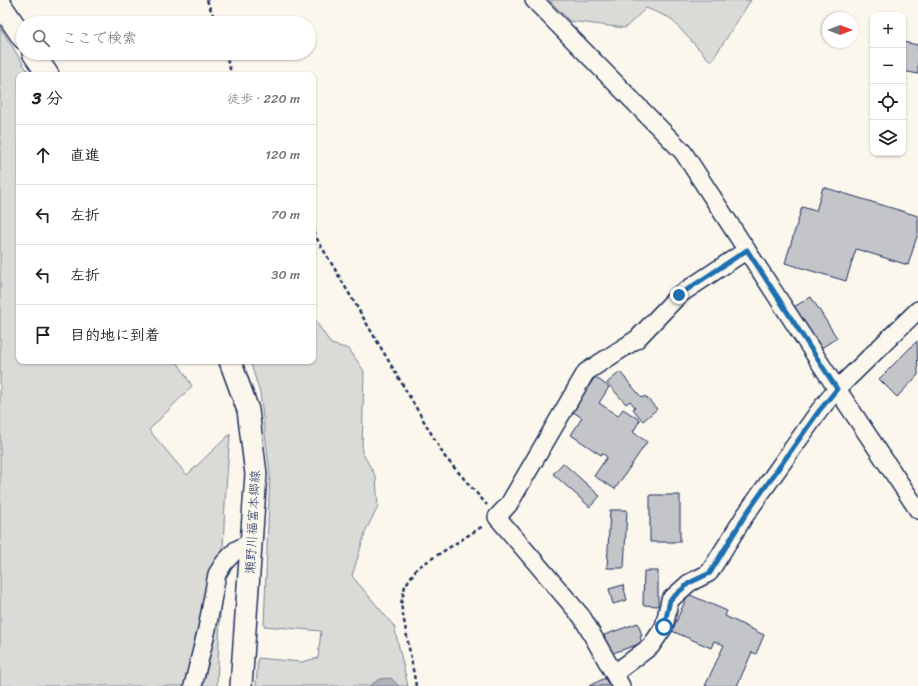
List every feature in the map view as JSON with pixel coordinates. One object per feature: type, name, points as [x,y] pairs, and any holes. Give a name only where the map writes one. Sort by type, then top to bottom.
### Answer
[{"type":"main road","points":[[0,4],[16,28]]},
{"type":"main road","points":[[38,60],[46,72]]},
{"type":"main road","name":"瀬野川福富本郷線","points":[[231,364],[248,410],[256,474],[240,686]]},
{"type":"street","points":[[534,0],[683,152],[837,389],[918,510]]},
{"type":"street","points":[[747,250],[679,295],[637,339],[586,372],[509,504],[497,517],[582,617],[618,679],[651,646],[664,627],[670,600],[689,583],[710,573],[744,517],[819,411],[837,389],[918,310]]},
{"type":"street","points":[[194,686],[207,629],[217,574],[224,563],[236,550],[252,542]]},
{"type":"path","points":[[207,0],[213,16]]},
{"type":"path","points":[[227,60],[231,72]]},
{"type":"path","points":[[316,237],[445,457],[497,517],[417,568],[405,586],[401,604],[416,686]]},
{"type":"shaded area","points":[[549,0],[751,0],[711,62],[670,18],[646,8],[625,28],[570,21]]},
{"type":"shaded area","points":[[0,27],[16,53],[16,60],[21,60],[28,72],[16,72],[16,364],[179,364],[192,386],[149,430],[187,475],[230,434],[225,503],[217,686],[0,686]]},
{"type":"shaded area","points":[[316,322],[331,344],[349,349],[364,371],[362,452],[376,477],[378,507],[366,530],[352,576],[394,626],[408,686],[256,686],[258,658],[301,662],[318,658],[321,631],[264,626],[270,473],[260,393],[251,364],[316,364]]},
{"type":"shaded area","points":[[391,678],[399,686],[369,686],[380,679]]},
{"type":"building","points":[[906,43],[918,45],[918,74],[906,72]]},
{"type":"building","points":[[823,187],[918,216],[918,233],[908,265],[856,249],[846,281],[785,263],[802,207],[816,211]]},
{"type":"building","points":[[811,297],[837,338],[818,350],[792,308]]},
{"type":"building","points":[[917,341],[918,375],[897,397],[879,379]]},
{"type":"building","points":[[620,372],[642,398],[645,396],[657,409],[643,421],[633,409],[635,407],[630,401],[626,404],[607,383]]},
{"type":"building","points":[[595,377],[609,387],[599,403],[618,416],[623,409],[640,420],[633,432],[647,442],[615,489],[594,476],[607,457],[602,453],[601,455],[571,435],[582,418],[572,411]]},
{"type":"building","points":[[563,463],[600,496],[590,507],[553,474]]},
{"type":"building","points":[[650,495],[680,495],[680,542],[650,542]]},
{"type":"building","points":[[610,510],[627,510],[624,568],[607,568]]},
{"type":"building","points":[[644,571],[658,571],[658,606],[643,605]]},
{"type":"building","points":[[623,585],[627,600],[613,604],[609,589]]},
{"type":"building","points":[[688,594],[727,611],[725,616],[764,635],[756,654],[752,652],[737,686],[705,686],[724,645],[714,641],[711,648],[672,631]]},
{"type":"building","points":[[638,623],[642,636],[640,637],[642,643],[610,654],[604,635]]},
{"type":"building","points":[[605,678],[609,686],[589,686]]},
{"type":"route","points":[[664,627],[670,600],[689,583],[710,573],[744,517],[819,411],[837,389],[747,250],[679,295]]}]
